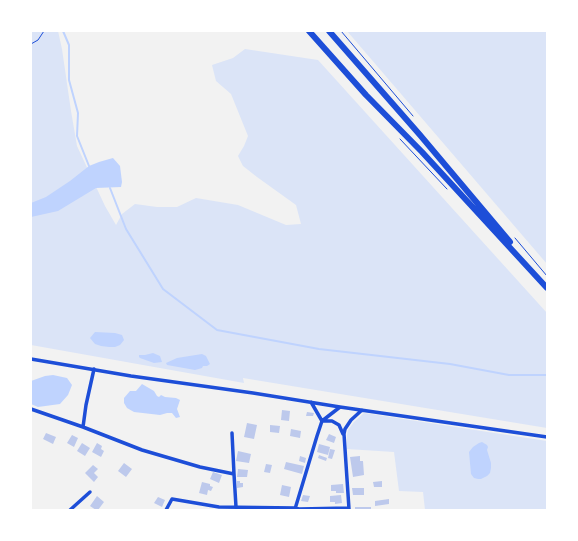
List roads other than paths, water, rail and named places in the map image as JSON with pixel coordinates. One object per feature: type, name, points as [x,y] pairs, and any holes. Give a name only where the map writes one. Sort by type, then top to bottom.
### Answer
[{"type":"main road","points":[[308,31],[366,95],[422,152],[547,287]]},
{"type":"main road","points":[[329,31],[420,135],[547,287]]},
{"type":"street","points":[[31,358],[195,385],[253,392],[340,407],[547,438]]},
{"type":"street","points":[[82,427],[94,369]]},
{"type":"street","points":[[311,402],[322,421]]},
{"type":"street","points":[[295,509],[322,421],[340,407]]},
{"type":"street","points":[[31,409],[142,450],[200,467],[234,474]]},
{"type":"street","points":[[166,510],[172,499],[220,507],[349,509],[344,434],[345,429],[351,420],[362,410]]},
{"type":"street","points":[[322,421],[332,421],[339,425],[344,434]]},
{"type":"street","points":[[232,433],[236,507]]},
{"type":"street","points":[[70,510],[90,492]]},
{"type":"water","points":[[113,158],[120,166],[122,182],[121,187],[96,188],[58,211],[31,217],[31,203],[46,197],[89,166]]},
{"type":"water","points":[[95,332],[115,333],[122,335],[124,340],[120,345],[115,347],[101,346],[95,344],[90,338]]},
{"type":"water","points":[[153,353],[160,356],[162,362],[154,363],[139,357],[139,355]]},
{"type":"water","points":[[202,354],[206,356],[210,364],[195,370],[167,365],[166,363],[177,358]]},
{"type":"water","points":[[53,375],[67,378],[72,385],[68,395],[60,404],[38,407],[31,404],[31,381]]},
{"type":"water","points":[[142,384],[154,391],[159,397],[161,395],[180,400],[177,409],[180,417],[176,418],[172,413],[160,415],[134,412],[127,408],[124,403],[124,398],[130,391],[136,391]]},
{"type":"water","points":[[482,442],[488,447],[487,450],[491,468],[490,473],[487,476],[478,479],[474,478],[471,474],[469,452],[473,447]]},
{"type":"waterway","points":[[63,31],[69,45],[69,80],[78,113],[77,136],[89,166]]},
{"type":"waterway","points":[[110,188],[126,229],[163,289],[217,330],[319,349],[450,364],[509,375],[547,375]]}]
